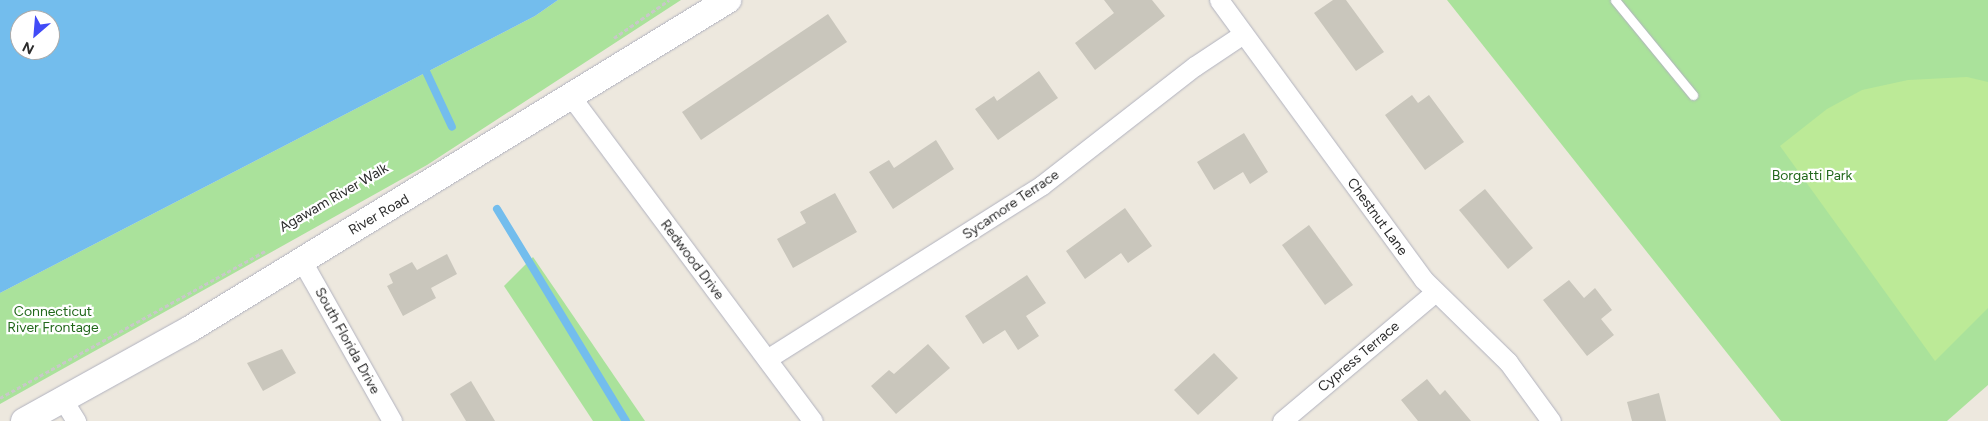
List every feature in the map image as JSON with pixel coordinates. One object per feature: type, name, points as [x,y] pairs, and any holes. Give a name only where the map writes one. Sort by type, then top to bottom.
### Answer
[{"type":"street","name":"River Road","points":[[24,421],[70,410],[302,261],[572,98],[728,0]]},
{"type":"street","name":"Chestnut Lane","points":[[1219,0],[1435,292],[1508,362],[1551,421]]},
{"type":"street","name":"Sycamore Terrace","points":[[767,359],[1034,190],[1195,66],[1243,34]]},
{"type":"street","name":"Redwood Drive","points":[[572,98],[813,421]]},
{"type":"street","name":"South Florida Drive","points":[[302,261],[392,421]]},
{"type":"street","name":"Cypress Terrace","points":[[1282,421],[1435,292]]},
{"type":"lane","points":[[1616,0],[1693,95]]},
{"type":"path","points":[[607,42],[669,0]]},
{"type":"path","name":"Agawam River Walk","points":[[0,398],[274,246]]},
{"type":"green space","name":"Connecticut River Frontage","points":[[558,0],[681,0],[427,165],[0,404],[0,293],[535,16]]},
{"type":"green space","name":"Borgatti Park","points":[[1447,0],[1988,0],[1988,385],[1947,421],[1781,421]]},
{"type":"green space","points":[[1967,77],[1988,82],[1988,308],[1935,361],[1780,146],[1827,109],[1862,90],[1908,80]]},
{"type":"green space","points":[[533,257],[645,421],[593,421],[504,286]]},
{"type":"water","points":[[0,0],[558,0],[535,16],[0,293]]},
{"type":"building","points":[[1104,0],[1152,0],[1165,16],[1095,70],[1075,43],[1114,13]]},
{"type":"building","points":[[1333,0],[1346,0],[1384,52],[1356,71],[1314,13]]},
{"type":"building","points":[[828,14],[847,42],[701,140],[682,112]]},
{"type":"building","points":[[1039,71],[1058,98],[998,140],[975,109],[994,96],[997,101]]},
{"type":"building","points":[[1412,95],[1418,103],[1429,95],[1464,142],[1425,170],[1385,115]]},
{"type":"building","points":[[1244,133],[1268,172],[1250,184],[1243,172],[1214,190],[1197,162]]},
{"type":"building","points":[[936,140],[954,169],[893,209],[869,172],[889,160],[894,168]]},
{"type":"building","points":[[1485,189],[1533,248],[1508,269],[1459,210]]},
{"type":"building","points":[[835,193],[857,232],[793,268],[777,239],[806,223],[800,212]]},
{"type":"building","points":[[1125,208],[1152,246],[1128,263],[1121,253],[1085,279],[1066,251]]},
{"type":"building","points":[[1309,225],[1353,285],[1325,305],[1282,245]]},
{"type":"building","points":[[447,254],[457,274],[431,288],[436,298],[403,316],[387,286],[393,283],[389,274],[412,262],[417,270]]},
{"type":"building","points":[[1027,275],[1046,303],[1026,316],[1039,336],[1018,350],[1005,330],[983,344],[965,316]]},
{"type":"building","points":[[1569,280],[1584,298],[1595,288],[1612,310],[1601,319],[1614,335],[1587,356],[1543,300]]},
{"type":"building","points":[[928,344],[950,368],[896,414],[871,386],[889,370],[894,374]]},
{"type":"building","points":[[282,349],[296,373],[263,391],[247,363]]},
{"type":"building","points":[[1214,353],[1238,378],[1198,415],[1174,390]]},
{"type":"building","points":[[1427,379],[1440,395],[1445,390],[1471,421],[1418,421],[1401,400]]},
{"type":"building","points":[[471,381],[495,421],[466,421],[450,394]]},
{"type":"building","points":[[1659,393],[1666,421],[1632,421],[1627,402]]},
{"type":"waterway","points":[[423,65],[452,127]]},
{"type":"waterway","points":[[497,209],[626,421]]}]
